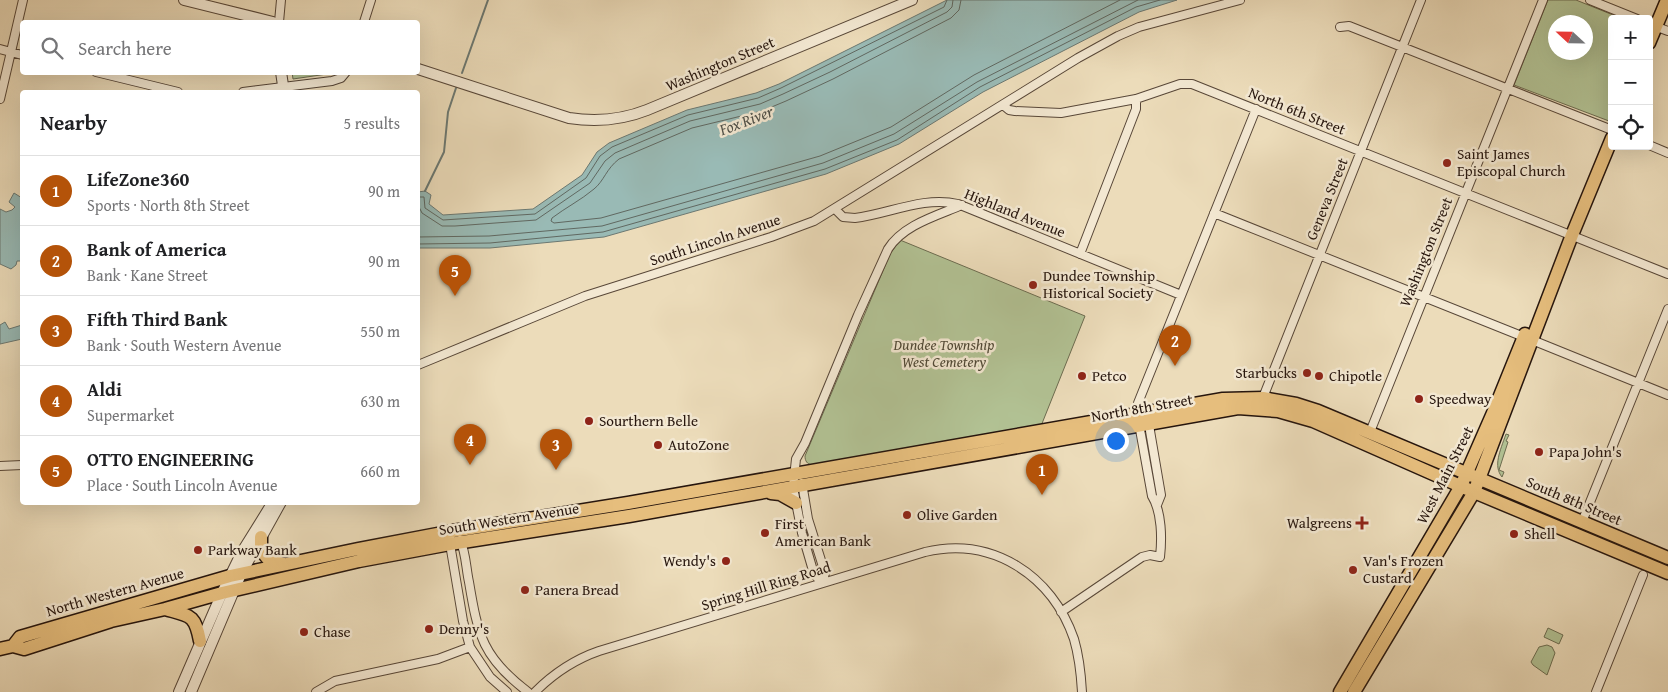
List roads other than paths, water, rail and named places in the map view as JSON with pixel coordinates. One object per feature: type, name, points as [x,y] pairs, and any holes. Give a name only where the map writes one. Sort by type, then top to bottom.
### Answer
[{"type":"main road","points":[[1658,27],[1667,0]]},
{"type":"main road","name":"West Main Street","points":[[1340,692],[1461,486],[1528,339],[1608,148]]},
{"type":"main road","name":"West Main Street","points":[[1354,692],[1474,492],[1528,339]]},
{"type":"main road","name":"North 8th Street","points":[[798,486],[1012,442],[1140,413],[1223,399],[1296,404],[1318,411],[1467,473]]},
{"type":"main road","name":"North 8th Street","points":[[795,474],[1012,442],[1144,426],[1261,403],[1313,420],[1474,492]]},
{"type":"main road","name":"South 8th Street","points":[[1467,473],[1668,558]]},
{"type":"main road","name":"South Western Avenue","points":[[236,575],[453,531],[795,474]]},
{"type":"main road","name":"South Western Avenue","points":[[228,591],[359,561],[456,543],[629,516],[798,486]]},
{"type":"main road","points":[[766,492],[780,494],[796,503]]},
{"type":"main road","name":"South 8th Street","points":[[1474,492],[1668,573]]},
{"type":"main road","points":[[261,537],[261,550],[268,559],[283,564]]},
{"type":"main road","name":"North Western Avenue","points":[[13,646],[20,637],[156,596],[236,575]]},
{"type":"main road","name":"North Western Avenue","points":[[0,649],[13,646],[24,649],[84,628],[165,609],[228,591]]},
{"type":"main road","points":[[165,609],[186,614],[196,623],[200,641]]},
{"type":"street","points":[[0,99],[23,0]]},
{"type":"street","points":[[184,0],[265,20]]},
{"type":"street","points":[[278,20],[281,0]]},
{"type":"street","points":[[365,20],[371,0]]},
{"type":"street","name":"Washington Street","points":[[420,70],[569,118],[589,120],[620,118],[636,114],[912,0]]},
{"type":"street","name":"South Lincoln Avenue","points":[[420,365],[574,300],[814,221],[1078,58],[1131,30],[1158,21],[1240,0]]},
{"type":"street","name":"Geneva Street","points":[[1261,403],[1421,0]]},
{"type":"street","name":"Washington Street","points":[[1370,432],[1543,0]]},
{"type":"street","points":[[1590,0],[1627,15]]},
{"type":"street","points":[[1340,27],[1349,26],[1608,128]]},
{"type":"street","points":[[0,49],[20,54]]},
{"type":"street","points":[[108,75],[170,90]]},
{"type":"street","points":[[282,75],[284,90],[330,82],[343,75]]},
{"type":"street","name":"North 6th Street","points":[[1003,105],[1009,110],[1014,111],[1056,114],[1136,99],[1188,83],[1668,274]]},
{"type":"street","points":[[1080,254],[1136,109],[1136,99]]},
{"type":"street","points":[[1061,612],[1142,557],[1150,555],[1160,557],[1162,542],[1157,504],[1152,496],[1144,426],[1138,403],[1256,109]]},
{"type":"street","points":[[1653,146],[1668,152]]},
{"type":"street","name":"Highland Avenue","points":[[835,209],[842,216],[853,218],[928,202],[947,202],[962,205],[1181,295]]},
{"type":"street","points":[[822,583],[825,573],[798,486],[795,474],[796,459],[805,443],[891,243],[900,234],[962,205]]},
{"type":"street","points":[[1214,214],[1668,395]]},
{"type":"street","points":[[1582,522],[1668,309]]},
{"type":"street","points":[[0,466],[20,465]]},
{"type":"street","points":[[798,486],[796,503],[802,533],[814,574],[822,583]]},
{"type":"street","points":[[236,575],[242,552],[271,505]]},
{"type":"street","points":[[179,692],[200,641],[236,575],[279,505]]},
{"type":"street","points":[[453,531],[483,643],[499,667],[528,692]]},
{"type":"street","points":[[456,543],[463,621],[470,647],[490,678],[507,692]]},
{"type":"street","name":"Spring Hill Ring Road","points":[[535,692],[559,670],[592,653],[930,550],[954,547],[973,548],[1000,556],[1022,568],[1042,586],[1061,612],[1076,646],[1082,692]]},
{"type":"street","points":[[1596,692],[1643,575]]},
{"type":"street","points":[[191,692],[228,591]]},
{"type":"street","points":[[316,692],[335,681],[438,659],[470,647]]},
{"type":"water","name":"Fox River","points":[[947,0],[1177,0],[1139,12],[983,92],[899,144],[826,174],[604,237],[490,248],[420,248],[420,192],[425,191],[431,195],[429,204],[443,215],[533,209],[582,175],[597,152],[609,143],[687,110],[756,93],[779,84]]},
{"type":"water","points":[[14,193],[20,197],[20,261],[17,261],[16,265],[11,269],[0,264],[0,209],[6,212],[12,210],[15,207],[9,202]]},
{"type":"water","points":[[5,322],[9,329],[20,326],[20,339],[0,344],[0,325]]},
{"type":"waterway","points":[[462,73],[488,0]]},
{"type":"waterway","points":[[425,191],[444,152],[448,112],[456,88]]},
{"type":"place","name":"Saint James Episcopal Church","points":[[1447,163]]},
{"type":"place","name":"Dundee Township Historical Society","points":[[1033,285]]},
{"type":"place","name":"OTTO ENGINEERING","points":[[455,296]]},
{"type":"place","name":"Bank of America","points":[[1175,366]]},
{"type":"place","name":"Starbucks","points":[[1307,373]]},
{"type":"place","name":"Petco","points":[[1082,376]]},
{"type":"place","name":"Chipotle","points":[[1319,376]]},
{"type":"place","name":"Speedway","points":[[1419,399]]},
{"type":"place","name":"Sourthern Belle","points":[[589,421]]},
{"type":"place","name":"AutoZone","points":[[658,445]]},
{"type":"place","name":"Papa John's","points":[[1539,452]]},
{"type":"place","name":"Aldi","points":[[470,465]]},
{"type":"place","name":"Fifth Third Bank","points":[[556,470]]},
{"type":"place","name":"LifeZone360","points":[[1042,495]]},
{"type":"place","name":"Olive Garden","points":[[907,515]]},
{"type":"place","name":"Walgreens","points":[[1362,523]]},
{"type":"place","name":"First American Bank","points":[[765,533]]},
{"type":"place","name":"Shell","points":[[1514,534]]},
{"type":"place","name":"Parkway Bank","points":[[198,550]]},
{"type":"place","name":"Wendy's","points":[[726,561]]},
{"type":"place","name":"Van's Frozen Custard","points":[[1353,570]]},
{"type":"place","name":"Panera Bread","points":[[525,590]]},
{"type":"place","name":"Denny's","points":[[429,629]]},
{"type":"place","name":"Chase","points":[[304,632]]},
{"type":"park label","name":"Dundee Township West Cemetery","points":[[944,354]]}]
